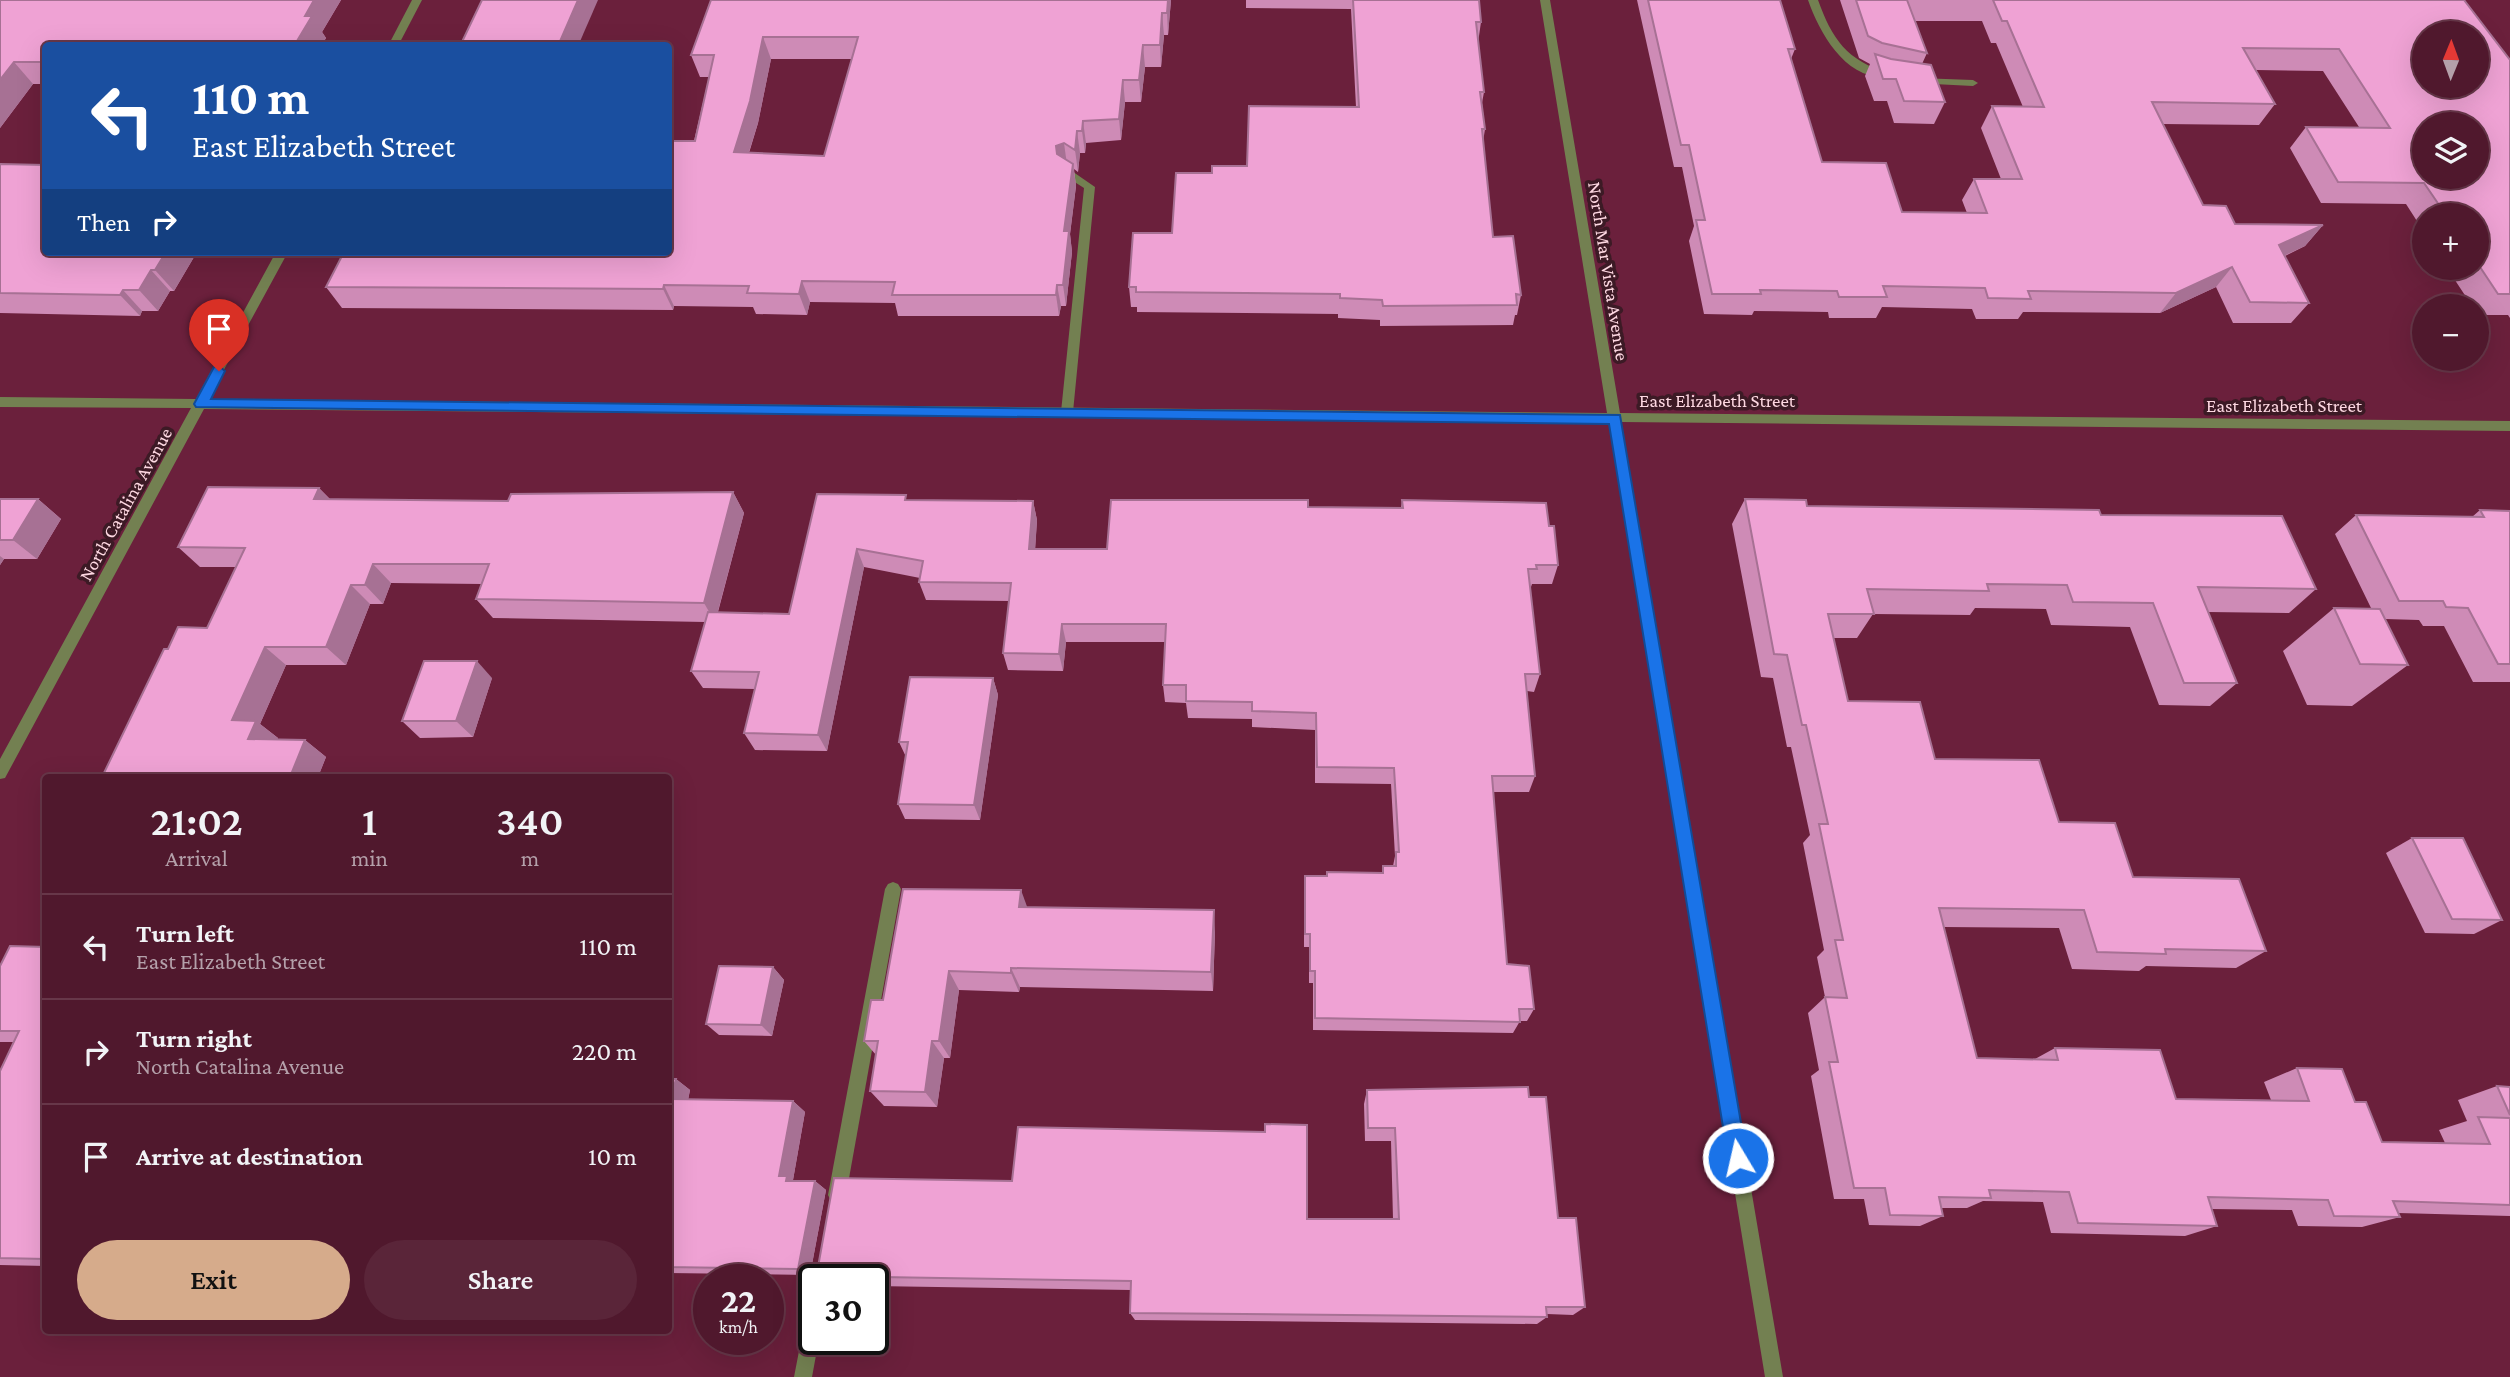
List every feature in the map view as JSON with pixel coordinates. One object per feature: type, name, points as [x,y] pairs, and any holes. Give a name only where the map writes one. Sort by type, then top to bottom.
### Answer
[{"type":"street","points":[[395,42],[417,0]]},
{"type":"street","name":"North Mar Vista Avenue","points":[[1545,0],[1774,1377]]},
{"type":"street","points":[[1813,0],[1835,48],[1869,72],[1896,78]]},
{"type":"street","points":[[1909,80],[1973,83]]},
{"type":"street","points":[[1066,170],[1090,187],[1066,412]]},
{"type":"street","name":"North Catalina Avenue","points":[[0,774],[280,256]]},
{"type":"street","name":"East Elizabeth Street","points":[[0,402],[2510,426]]},
{"type":"street","points":[[834,1212],[893,889]]},
{"type":"street","points":[[803,1377],[807,1355]]},
{"type":"building","points":[[0,0],[314,0],[305,16],[312,16],[296,42],[42,42],[42,62],[14,62],[0,80]]},
{"type":"building","points":[[482,0],[578,0],[560,42],[462,42]]},
{"type":"building","points":[[711,0],[1168,0],[1167,13],[1162,13],[1160,45],[1143,45],[1139,80],[1123,80],[1119,119],[1083,121],[1082,131],[1077,131],[1075,150],[1064,143],[1056,146],[1057,154],[1073,164],[1064,231],[1069,231],[1063,285],[1057,285],[1056,295],[892,295],[895,282],[802,281],[799,294],[747,293],[749,286],[664,285],[663,289],[326,287],[342,256],[672,256],[672,141],[695,141],[714,55],[691,55]],"holes":[[[763,37],[858,37],[824,156],[734,152],[750,101]]]},
{"type":"building","points":[[1353,0],[1479,0],[1481,22],[1476,22],[1484,92],[1480,92],[1485,129],[1482,129],[1493,237],[1513,236],[1521,295],[1516,294],[1517,305],[1383,306],[1382,300],[1340,298],[1340,294],[1136,292],[1136,287],[1129,287],[1133,233],[1172,233],[1176,173],[1212,173],[1212,166],[1247,166],[1249,106],[1359,107]]},
{"type":"building","points":[[1648,0],[1780,0],[1795,49],[1788,49],[1822,162],[1886,163],[1902,212],[1987,213],[1974,179],[2022,179],[1992,106],[2044,107],[2007,21],[2002,21],[1993,0],[2464,0],[2480,21],[2412,21],[2412,98],[2489,98],[2489,33],[2510,60],[2510,294],[2498,294],[2489,280],[2489,203],[2438,203],[2428,189],[2489,189],[2489,112],[2412,112],[2412,183],[2338,182],[2306,127],[2390,128],[2339,49],[2243,48],[2275,104],[2152,102],[2203,205],[2226,206],[2235,224],[2323,225],[2279,245],[2309,303],[2250,302],[2232,267],[2176,293],[2028,291],[2031,299],[1988,298],[1985,288],[1883,286],[1887,297],[1839,297],[1837,291],[1760,290],[1761,294],[1712,294],[1696,220],[1705,220],[1689,145],[1681,145]]},
{"type":"building","points":[[1856,0],[1907,0],[1927,53],[1882,43],[1868,36]]},
{"type":"building","points":[[1875,54],[1931,65],[1945,102],[1904,101],[1896,79],[1883,79]]},
{"type":"building","points":[[0,164],[42,165],[42,256],[164,256],[139,290],[123,290],[120,295],[0,293]]},
{"type":"building","points":[[208,487],[319,488],[314,499],[508,501],[511,494],[733,492],[704,603],[476,599],[489,564],[373,564],[365,585],[351,585],[326,647],[265,647],[232,720],[256,721],[248,739],[305,740],[291,774],[103,774],[164,649],[168,649],[178,627],[207,628],[245,548],[178,547]]},
{"type":"building","points":[[817,494],[906,495],[905,500],[1033,501],[1029,549],[1107,549],[1111,500],[1308,500],[1308,507],[1403,508],[1402,500],[1546,503],[1549,526],[1554,526],[1558,565],[1536,565],[1537,569],[1528,569],[1540,674],[1525,674],[1535,776],[1492,776],[1507,964],[1529,966],[1534,1009],[1519,1009],[1520,1022],[1315,1018],[1315,971],[1310,971],[1310,934],[1305,934],[1305,876],[1327,876],[1327,872],[1383,873],[1383,866],[1396,866],[1396,852],[1399,852],[1394,768],[1317,767],[1316,713],[1252,711],[1252,702],[1186,701],[1186,685],[1163,685],[1166,624],[1062,624],[1059,654],[1003,653],[1011,583],[919,582],[923,561],[857,549],[818,735],[744,733],[759,672],[691,671],[708,612],[789,614]]},
{"type":"building","points":[[0,499],[38,499],[13,540],[0,540]]},
{"type":"building","points":[[1745,499],[1806,500],[1807,506],[2099,510],[2101,515],[2282,516],[2316,589],[2198,587],[2237,683],[2184,683],[2153,603],[2073,602],[2067,585],[1987,584],[1989,591],[1867,589],[1874,614],[1828,614],[1848,701],[1920,702],[1935,759],[2039,760],[2059,822],[2115,823],[2133,877],[2239,879],[2266,951],[2165,949],[2166,954],[2097,952],[2084,910],[1939,908],[1977,1058],[2058,1060],[2055,1048],[2160,1050],[2176,1099],[2309,1101],[2297,1068],[2342,1069],[2355,1102],[2366,1102],[2382,1142],[2490,1144],[2478,1117],[2510,1118],[2510,1205],[2393,1201],[2400,1217],[2334,1216],[2328,1200],[2208,1197],[2217,1226],[2078,1223],[2069,1192],[1989,1190],[1991,1198],[1939,1197],[1943,1216],[1890,1215],[1885,1188],[1854,1188],[1829,1062],[1838,1062],[1825,997],[1847,998],[1835,940],[1843,940],[1819,824],[1828,824],[1787,655],[1774,654]]},
{"type":"building","points":[[2480,510],[2510,511],[2510,664],[2498,664],[2468,608],[2446,607],[2443,601],[2399,601],[2356,515],[2484,517]]},
{"type":"building","points":[[2334,608],[2380,609],[2408,665],[2360,664]]},
{"type":"building","points":[[424,661],[477,661],[456,721],[402,721]]},
{"type":"building","points":[[910,677],[993,678],[974,805],[898,804],[908,742],[899,742]]},
{"type":"building","points":[[2412,838],[2463,838],[2502,920],[2452,919]]},
{"type":"building","points":[[903,889],[1021,890],[1019,907],[1214,910],[1211,972],[1011,968],[1011,973],[949,971],[939,1041],[932,1041],[925,1092],[870,1091],[878,1041],[864,1041],[871,1000],[883,1000]]},
{"type":"building","points":[[10,946],[42,947],[42,1259],[0,1258],[0,1071],[19,1031],[0,1031],[0,966]]},
{"type":"building","points":[[719,966],[773,967],[761,1025],[706,1024]]},
{"type":"building","points":[[672,1079],[676,1079],[672,1095]]},
{"type":"building","points":[[2497,1086],[2510,1087],[2510,1115]]},
{"type":"building","points":[[1528,1087],[1529,1097],[1546,1097],[1558,1218],[1576,1218],[1585,1307],[1546,1307],[1547,1317],[1130,1313],[1131,1281],[889,1277],[889,1264],[819,1264],[834,1178],[1012,1181],[1018,1127],[1265,1132],[1265,1124],[1307,1125],[1307,1219],[1399,1219],[1395,1128],[1368,1128],[1367,1090]]},
{"type":"building","points":[[672,1099],[793,1101],[779,1176],[787,1176],[786,1181],[815,1181],[798,1269],[784,1269],[784,1264],[693,1264],[693,1267],[672,1267]]},
{"type":"route","points":[[219,371],[201,404],[1615,419],[1738,1158]]}]
